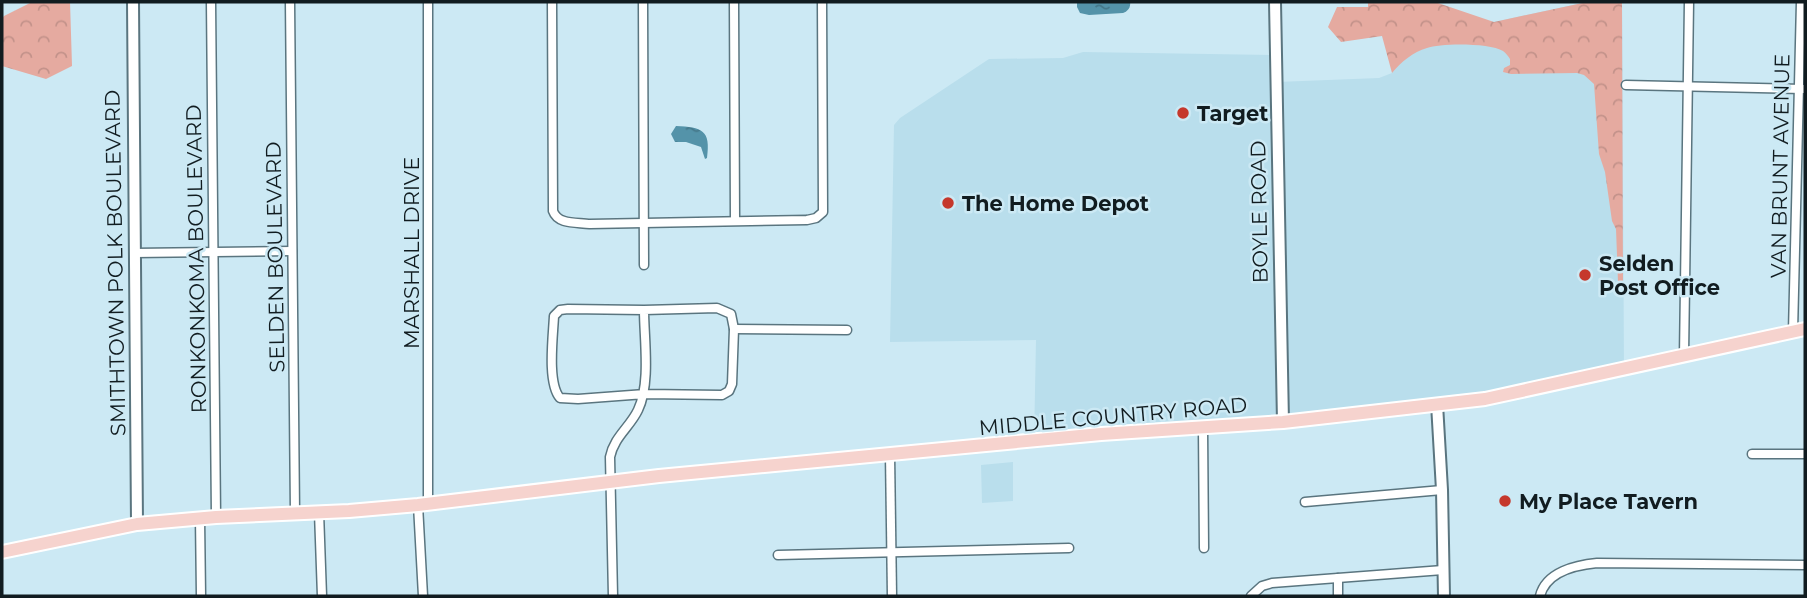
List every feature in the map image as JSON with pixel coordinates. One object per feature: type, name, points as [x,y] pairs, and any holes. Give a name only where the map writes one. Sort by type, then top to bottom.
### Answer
[{"type":"main road","name":"MIDDLE COUNTRY ROAD","points":[[319,512],[423,504],[610,482],[1101,434],[1283,422],[1487,399],[1799,330]]},
{"type":"main road","points":[[2,552],[137,524],[319,512]]},
{"type":"street","name":"SMITHTOWN POLK BOULEVARD","points":[[133,2],[137,524]]},
{"type":"street","name":"RONKONKOMA BOULEVARD","points":[[211,2],[216,517]]},
{"type":"street","name":"SELDEN BOULEVARD","points":[[290,2],[295,513]]},
{"type":"street","name":"MARSHALL DRIVE","points":[[423,596],[428,2]]},
{"type":"street","points":[[552,2],[552,203],[555,217],[590,223],[807,220],[816,218],[823,212],[822,2]]},
{"type":"street","points":[[643,2],[644,265]]},
{"type":"street","points":[[734,2],[735,220]]},
{"type":"street","name":"BOYLE ROAD","points":[[1275,2],[1283,422]]},
{"type":"street","points":[[1684,356],[1689,2]]},
{"type":"street","name":"VAN BRUNT AVENUE","points":[[1799,330],[1801,2]]},
{"type":"street","points":[[1626,85],[1802,89]]},
{"type":"street","points":[[134,253],[292,251]]},
{"type":"street","points":[[717,308],[731,314],[734,329],[732,384],[729,391],[722,396],[645,394],[578,399],[561,398],[554,391],[554,316],[560,310],[644,310],[717,308]]},
{"type":"street","points":[[613,596],[610,482],[612,447],[632,421],[645,394],[644,310]]},
{"type":"street","points":[[734,329],[847,330]]},
{"type":"street","points":[[1437,404],[1444,596]]},
{"type":"street","points":[[1202,428],[1204,548]]},
{"type":"street","points":[[1752,454],[1805,453]]},
{"type":"street","points":[[890,454],[892,596]]},
{"type":"street","points":[[1305,502],[1442,490]]},
{"type":"street","points":[[319,512],[322,596]]},
{"type":"street","points":[[200,518],[201,596]]},
{"type":"street","points":[[778,555],[1069,548]]},
{"type":"street","points":[[1539,596],[1541,590],[1559,572],[1577,565],[1805,565]]},
{"type":"street","points":[[1251,596],[1255,590],[1272,583],[1443,569]]},
{"type":"street","points":[[1338,578],[1338,596]]},
{"type":"shaded area","points":[[1587,2],[1622,2],[1624,370],[1485,399],[1034,441],[1036,340],[890,342],[894,125],[900,118],[989,59],[1063,58],[1083,52],[1276,55],[1277,82],[1379,78],[1392,73],[1392,26],[1494,22]]},
{"type":"shaded area","points":[[1013,462],[1013,501],[982,503],[981,465]]},
{"type":"green space","points":[[32,2],[70,2],[72,66],[46,79],[2,66],[2,19]]},
{"type":"green space","points":[[1368,2],[1435,2],[1494,22],[1587,2],[1622,2],[1623,291],[1618,282],[1616,229],[1612,221],[1605,172],[1599,154],[1594,84],[1584,75],[1577,73],[1503,72],[1504,68],[1510,65],[1506,54],[1497,48],[1477,45],[1427,48],[1408,58],[1392,73],[1382,36],[1341,42],[1328,27],[1337,7],[1368,7]]},
{"type":"water","points":[[1077,2],[1130,4],[1129,9],[1123,13],[1089,15],[1080,13]]},
{"type":"water","points":[[676,126],[692,127],[703,132],[708,141],[707,158],[705,159],[701,147],[675,142],[671,134]]},
{"type":"place","name":"Target","points":[[1183,113]]},
{"type":"place","name":"The Home Depot","points":[[948,203]]},
{"type":"place","name":"Selden Post Office","points":[[1585,275]]},
{"type":"place","name":"My Place Tavern","points":[[1505,501]]}]
